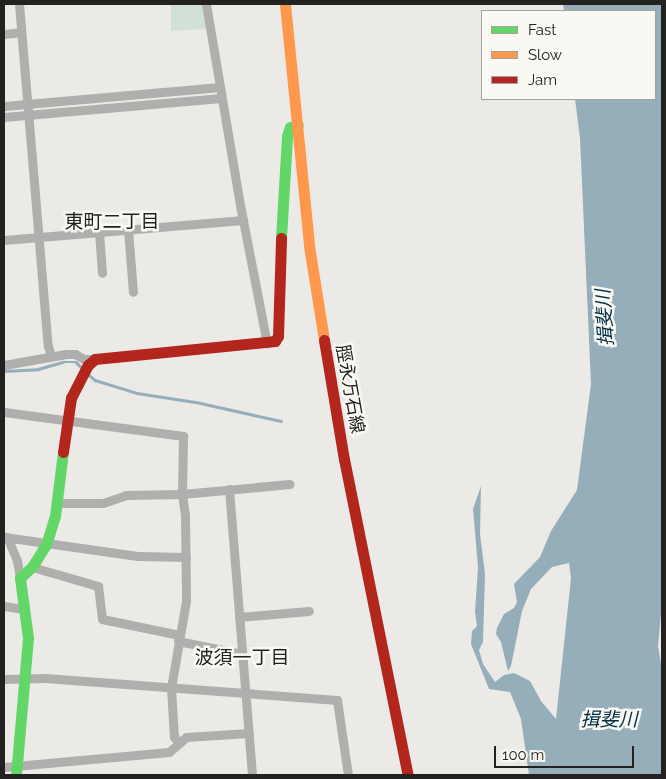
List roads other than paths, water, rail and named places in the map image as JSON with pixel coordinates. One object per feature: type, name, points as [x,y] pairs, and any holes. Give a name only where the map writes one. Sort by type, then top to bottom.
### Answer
[{"type":"street","points":[[19,4],[48,346],[51,356]]},
{"type":"street","points":[[206,4],[221,98],[267,344]]},
{"type":"street","name":"脛永万石線","points":[[284,5],[298,125],[309,246],[359,533],[408,775]]},
{"type":"street","points":[[4,34],[21,32]]},
{"type":"street","points":[[4,106],[220,87]]},
{"type":"street","points":[[4,117],[221,98]]},
{"type":"street","points":[[4,365],[30,362],[51,356],[75,354],[84,359],[95,359],[275,342],[278,336],[278,291],[287,136],[290,127],[298,125]]},
{"type":"street","points":[[4,240],[243,220]]},
{"type":"street","points":[[128,230],[133,292]]},
{"type":"street","points":[[99,232],[102,273]]},
{"type":"street","points":[[20,578],[32,567],[46,544],[55,516],[56,495],[71,398],[88,365],[95,359]]},
{"type":"street","points":[[4,412],[69,419],[183,436],[182,494],[186,557],[186,601],[171,688],[174,737],[180,743]]},
{"type":"street","points":[[56,503],[103,503],[126,495],[182,494],[290,484]]},
{"type":"street","points":[[228,489],[252,775]]},
{"type":"street","points":[[5,537],[138,556],[186,557]]},
{"type":"street","points":[[5,537],[17,561],[28,638],[16,770]]},
{"type":"street","points":[[32,567],[98,586],[102,619],[242,654]]},
{"type":"street","points":[[4,606],[24,609]]},
{"type":"street","points":[[239,617],[309,611]]},
{"type":"street","points":[[4,679],[24,678],[337,700],[348,775]]},
{"type":"street","points":[[4,767],[16,770],[169,752],[186,737],[249,733]]},
{"type":"water","name":"揖斐川","points":[[563,4],[662,4],[662,603],[658,646],[662,670],[662,775],[529,775],[521,719],[510,692],[489,689],[471,644],[472,631],[477,626],[475,612],[478,567],[473,509],[481,486],[480,534],[485,574],[483,642],[479,650],[483,664],[495,682],[504,675],[514,673],[530,681],[541,701],[556,719],[571,578],[569,563],[552,567],[531,589],[522,611],[511,666],[508,671],[501,642],[496,634],[504,614],[514,608],[517,602],[514,584],[540,557],[551,531],[577,490],[591,384],[580,138],[575,100],[656,100],[656,10],[564,10]]},
{"type":"waterway","points":[[4,371],[38,369],[63,362],[76,362],[82,368]]},
{"type":"waterway","points":[[89,375],[95,380],[137,393],[196,402],[281,421]]},
{"type":"district","name":"東町二丁目","points":[[112,222]]},
{"type":"district","name":"波須一丁目","points":[[242,658]]}]
